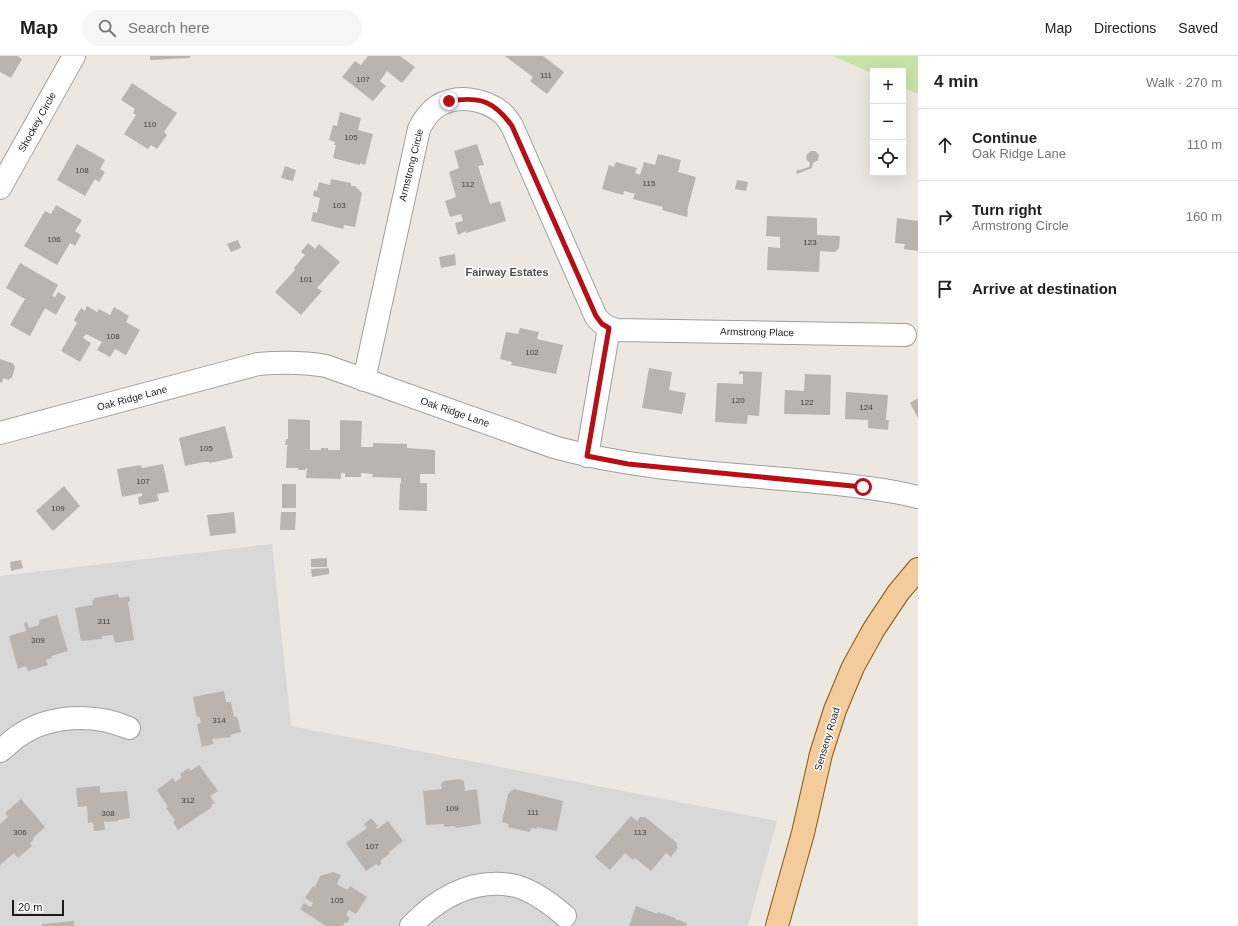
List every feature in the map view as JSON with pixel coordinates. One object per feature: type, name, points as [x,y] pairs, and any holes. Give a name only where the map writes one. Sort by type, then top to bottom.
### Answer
[{"type":"main road","name":"Senseny Road","points":[[777,926],[803,833],[821,754],[835,710],[853,667],[874,629],[898,594],[918,569]]},
{"type":"street","name":"Shockey Circle","points":[[0,188],[74,56]]},
{"type":"street","name":"Armstrong Circle","points":[[364,380],[419,129],[426,117],[436,107],[449,101],[460,99],[477,100],[488,103],[502,112],[512,126],[596,316],[602,324],[609,328]]},
{"type":"street","name":"Armstrong Place","points":[[609,328],[624,330],[905,335]]},
{"type":"street","points":[[587,456],[609,328]]},
{"type":"street","name":"Oak Ridge Lane","points":[[0,433],[258,364],[285,362],[306,363],[326,366],[554,447],[587,456],[628,464],[863,487],[918,497]]},
{"type":"street","points":[[0,751],[18,736],[37,726],[57,720],[79,717],[100,719],[130,728]]},
{"type":"street","points":[[411,926],[423,914],[441,900],[460,890],[480,885],[500,884],[516,886],[534,893],[565,916]]},
{"type":"shaded area","points":[[272,544],[291,726],[777,821],[748,926],[0,926],[0,576]]},
{"type":"green space","points":[[833,56],[918,56],[918,94],[906,88],[906,68],[870,68],[870,73]]},
{"type":"building","points":[[0,56],[17,56],[22,59],[11,78],[0,72]]},
{"type":"building","points":[[150,56],[190,56],[190,58],[150,60]]},
{"type":"building","points":[[368,56],[400,56],[415,67],[402,83],[387,71],[380,81],[386,86],[373,101],[342,77],[355,61],[361,65]]},
{"type":"building","points":[[505,56],[543,56],[564,72],[547,94],[530,81],[533,77]]},
{"type":"building","points":[[132,83],[177,113],[164,132],[167,135],[157,149],[151,145],[148,149],[124,134],[136,115],[133,113],[135,109],[121,100]]},
{"type":"building","points":[[340,112],[361,118],[358,130],[373,134],[365,165],[333,158],[336,145],[334,145],[335,142],[329,140],[333,125],[337,126]]},
{"type":"building","points":[[77,144],[105,160],[100,169],[105,172],[99,182],[95,179],[85,196],[57,180]]},
{"type":"building","points":[[477,144],[484,165],[478,166],[490,204],[500,201],[506,221],[466,233],[466,231],[458,235],[455,223],[463,221],[461,214],[450,217],[445,201],[456,197],[449,172],[459,168],[454,151]]},
{"type":"building","points":[[811,151],[815,151],[819,155],[818,160],[813,163],[812,168],[797,174],[796,171],[809,167],[810,163],[806,159],[807,154]]},
{"type":"building","points":[[658,154],[681,160],[678,172],[696,177],[687,211],[687,217],[662,210],[663,207],[633,199],[635,194],[624,191],[623,195],[602,189],[609,165],[614,167],[616,162],[637,168],[635,173],[640,175],[644,162],[655,165]]},
{"type":"building","points":[[285,166],[296,170],[293,181],[281,178]]},
{"type":"building","points":[[331,179],[351,183],[351,186],[355,186],[362,193],[355,227],[344,225],[343,229],[311,221],[313,212],[317,213],[320,198],[313,196],[314,190],[317,191],[319,182],[330,185]]},
{"type":"building","points":[[737,180],[748,182],[746,191],[735,189]]},
{"type":"building","points":[[56,205],[82,220],[75,231],[81,235],[75,246],[70,243],[57,265],[24,246],[45,211],[51,214]]},
{"type":"building","points":[[767,216],[817,218],[817,235],[840,236],[839,248],[835,252],[820,251],[819,272],[767,270],[768,247],[780,248],[780,237],[766,236]]},
{"type":"building","points":[[897,218],[918,221],[918,251],[904,249],[905,244],[895,243]]},
{"type":"building","points":[[238,240],[241,248],[231,252],[227,244]]},
{"type":"building","points":[[308,243],[315,249],[319,244],[340,262],[317,288],[322,291],[301,315],[275,292],[295,270],[294,268],[305,255],[301,252]]},
{"type":"building","points":[[455,254],[456,265],[441,268],[439,257]]},
{"type":"building","points":[[20,263],[58,285],[52,296],[55,297],[58,292],[66,297],[56,315],[45,308],[30,336],[10,325],[25,299],[6,288]]},
{"type":"building","points":[[87,306],[97,312],[99,309],[110,315],[114,307],[129,316],[126,322],[140,330],[126,355],[115,349],[110,357],[97,350],[102,342],[86,334],[83,338],[91,343],[80,362],[61,351],[77,323],[74,320],[81,308],[85,311]]},
{"type":"building","points":[[520,328],[539,332],[537,339],[563,345],[556,374],[511,365],[512,362],[500,359],[506,332],[518,334]]},
{"type":"building","points":[[0,359],[14,364],[15,367],[12,378],[9,380],[3,378],[2,383],[0,382]]},
{"type":"building","points":[[649,368],[672,372],[669,390],[686,393],[682,414],[642,408]]},
{"type":"building","points":[[739,371],[762,372],[759,416],[748,415],[747,424],[715,422],[717,383],[743,384],[743,374],[739,374]]},
{"type":"building","points":[[805,374],[831,375],[830,415],[784,414],[785,390],[804,391]]},
{"type":"building","points":[[846,392],[888,395],[886,420],[889,420],[888,430],[868,428],[868,420],[845,419]]},
{"type":"building","points":[[918,398],[918,418],[910,403]]},
{"type":"building","points":[[288,419],[310,420],[310,450],[321,450],[321,448],[328,448],[328,450],[340,450],[340,420],[362,421],[361,447],[373,447],[373,443],[407,444],[407,448],[435,450],[435,474],[420,474],[420,483],[427,483],[427,511],[399,510],[401,478],[372,477],[373,474],[361,473],[361,477],[345,477],[345,473],[341,473],[341,479],[306,478],[307,468],[305,470],[298,470],[299,468],[286,468],[288,445],[285,445],[286,439],[288,439]]},
{"type":"building","points":[[225,426],[233,458],[185,466],[179,438]]},
{"type":"building","points":[[163,464],[169,492],[157,494],[159,501],[139,505],[138,497],[142,496],[142,493],[122,497],[117,469],[141,465],[142,468]]},
{"type":"building","points":[[282,484],[296,484],[296,508],[282,508]]},
{"type":"building","points":[[64,486],[80,506],[53,531],[36,511]]},
{"type":"building","points":[[234,512],[236,533],[210,536],[207,515]]},
{"type":"building","points":[[281,512],[296,512],[295,530],[280,530]]},
{"type":"building","points":[[327,558],[327,567],[311,567],[311,559]]},
{"type":"building","points":[[21,560],[23,568],[11,571],[10,562]]},
{"type":"building","points":[[329,568],[329,574],[312,577],[311,569]]},
{"type":"building","points":[[118,594],[119,598],[129,596],[130,601],[128,602],[134,640],[115,643],[113,635],[102,636],[102,639],[81,641],[75,608],[93,605],[92,601],[94,598]]},
{"type":"building","points":[[57,615],[68,651],[51,656],[52,658],[46,660],[48,665],[28,671],[26,666],[18,669],[9,636],[26,631],[24,623],[27,622],[29,628],[39,625],[39,620]]},
{"type":"building","points":[[224,691],[226,702],[231,702],[234,717],[237,717],[241,732],[231,735],[231,737],[212,739],[214,744],[202,747],[197,724],[201,723],[199,716],[197,717],[193,697]]},
{"type":"building","points":[[199,765],[218,791],[210,796],[215,803],[211,805],[212,807],[178,830],[173,822],[175,820],[166,808],[168,807],[157,790],[173,778],[175,782],[182,777],[180,774],[189,768],[190,771]]},
{"type":"building","points":[[460,779],[464,781],[465,791],[477,789],[481,824],[456,828],[455,826],[444,827],[444,824],[426,825],[423,791],[442,789],[441,784],[444,781]]},
{"type":"building","points":[[100,786],[100,793],[127,791],[130,818],[118,821],[104,821],[105,830],[94,831],[93,822],[88,823],[87,806],[78,807],[76,788]]},
{"type":"building","points":[[514,789],[563,801],[557,831],[537,827],[537,829],[531,828],[530,832],[508,827],[509,824],[502,822],[508,794]]},
{"type":"building","points":[[21,799],[45,827],[34,837],[30,843],[32,846],[18,858],[14,853],[0,865],[0,824],[8,817],[5,813]]},
{"type":"building","points":[[631,816],[637,821],[640,817],[645,817],[677,843],[677,849],[671,857],[666,853],[651,871],[635,858],[633,860],[625,853],[610,870],[595,857]]},
{"type":"building","points":[[371,818],[378,826],[376,827],[377,829],[388,821],[403,841],[380,861],[382,863],[378,866],[376,864],[366,871],[346,843],[367,828],[364,824]]},
{"type":"building","points":[[333,872],[341,875],[337,884],[347,890],[350,886],[367,897],[356,914],[349,910],[346,915],[350,918],[343,926],[326,926],[300,909],[304,903],[311,907],[313,903],[305,898],[313,886],[315,887],[320,876]]},
{"type":"building","points":[[636,906],[675,918],[687,923],[686,926],[629,926]]},
{"type":"building","points":[[74,921],[74,926],[42,926],[42,924]]},
{"type":"district","name":"Fairway Estates","points":[[507,272]]},
{"type":"route","points":[[449,101],[460,99],[477,100],[488,103],[502,112],[512,126],[596,316],[602,324],[609,328],[587,456],[628,464],[863,487]]}]
